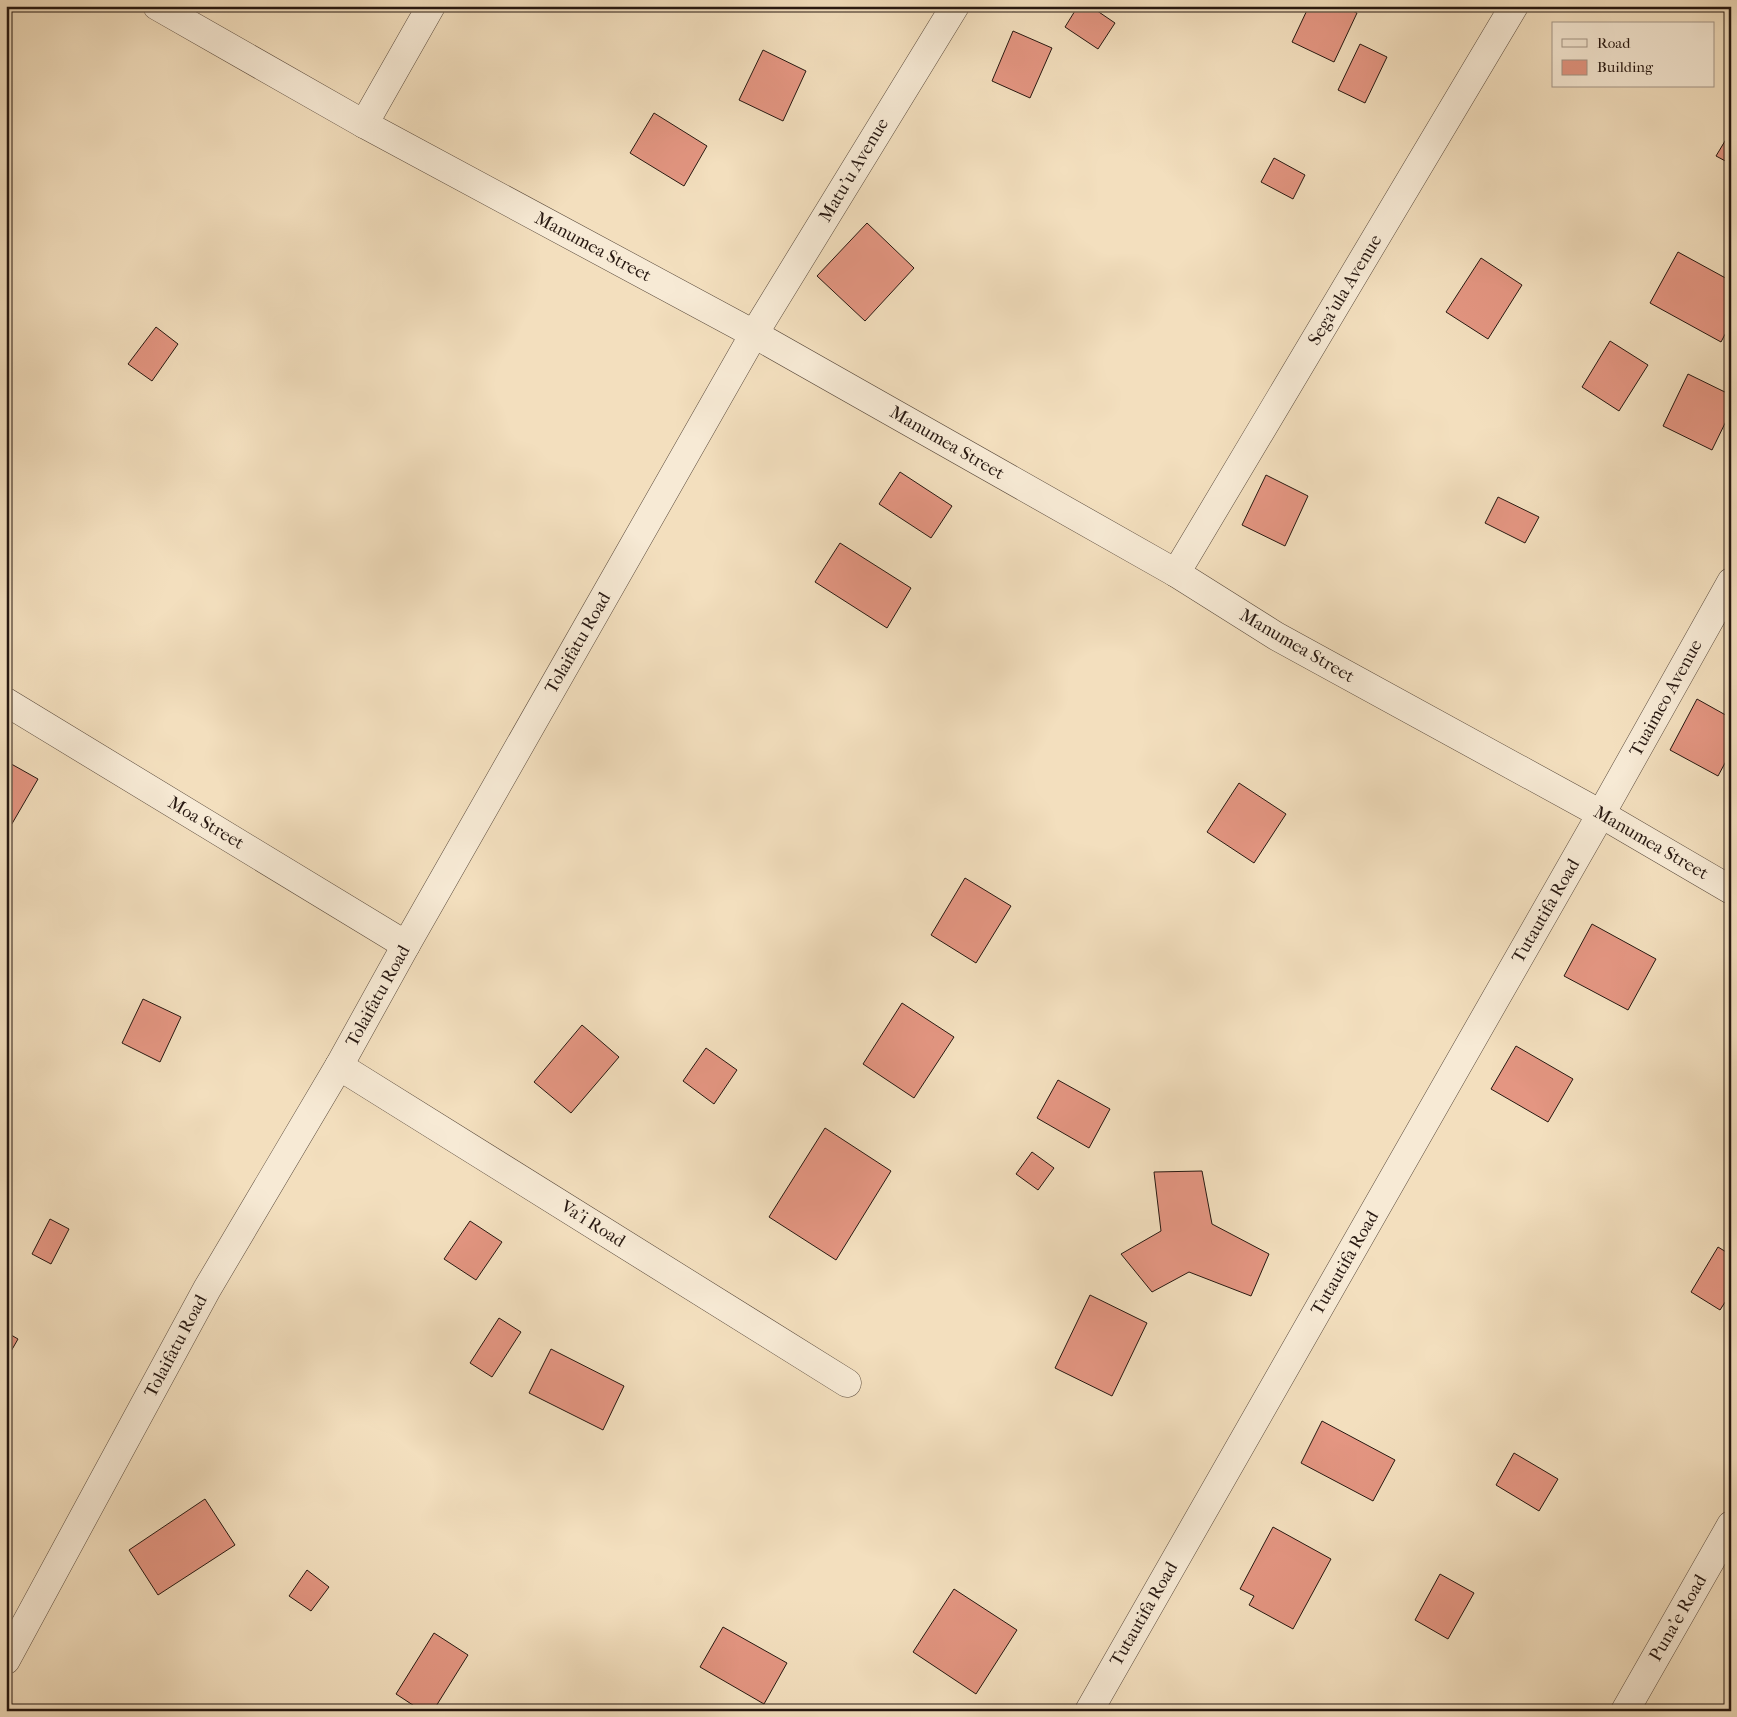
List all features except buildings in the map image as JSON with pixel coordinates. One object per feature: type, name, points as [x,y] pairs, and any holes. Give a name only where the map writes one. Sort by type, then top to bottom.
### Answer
[{"type":"street","name":"Manumea Street","points":[[158,6],[364,124],[754,334],[1176,573],[1276,636],[1601,814],[1731,890]]},
{"type":"street","points":[[364,124],[431,6]]},
{"type":"street","name":"Matu'u Avenue","points":[[754,334],[955,6]]},
{"type":"street","name":"Sega'ula Avenue","points":[[1176,573],[1514,6]]},
{"type":"street","name":"Tolaifatu Road","points":[[6,1660],[206,1289],[339,1066],[754,334]]},
{"type":"street","name":"Tuaimeo Avenue","points":[[1601,814],[1731,582]]},
{"type":"street","name":"Moa Street","points":[[6,702],[406,945]]},
{"type":"street","name":"Tutautifa Road","points":[[1089,1711],[1601,814]]},
{"type":"street","name":"Va'i Road","points":[[339,1066],[847,1383]]},
{"type":"street","name":"Puna'e Road","points":[[1625,1711],[1731,1525]]}]
